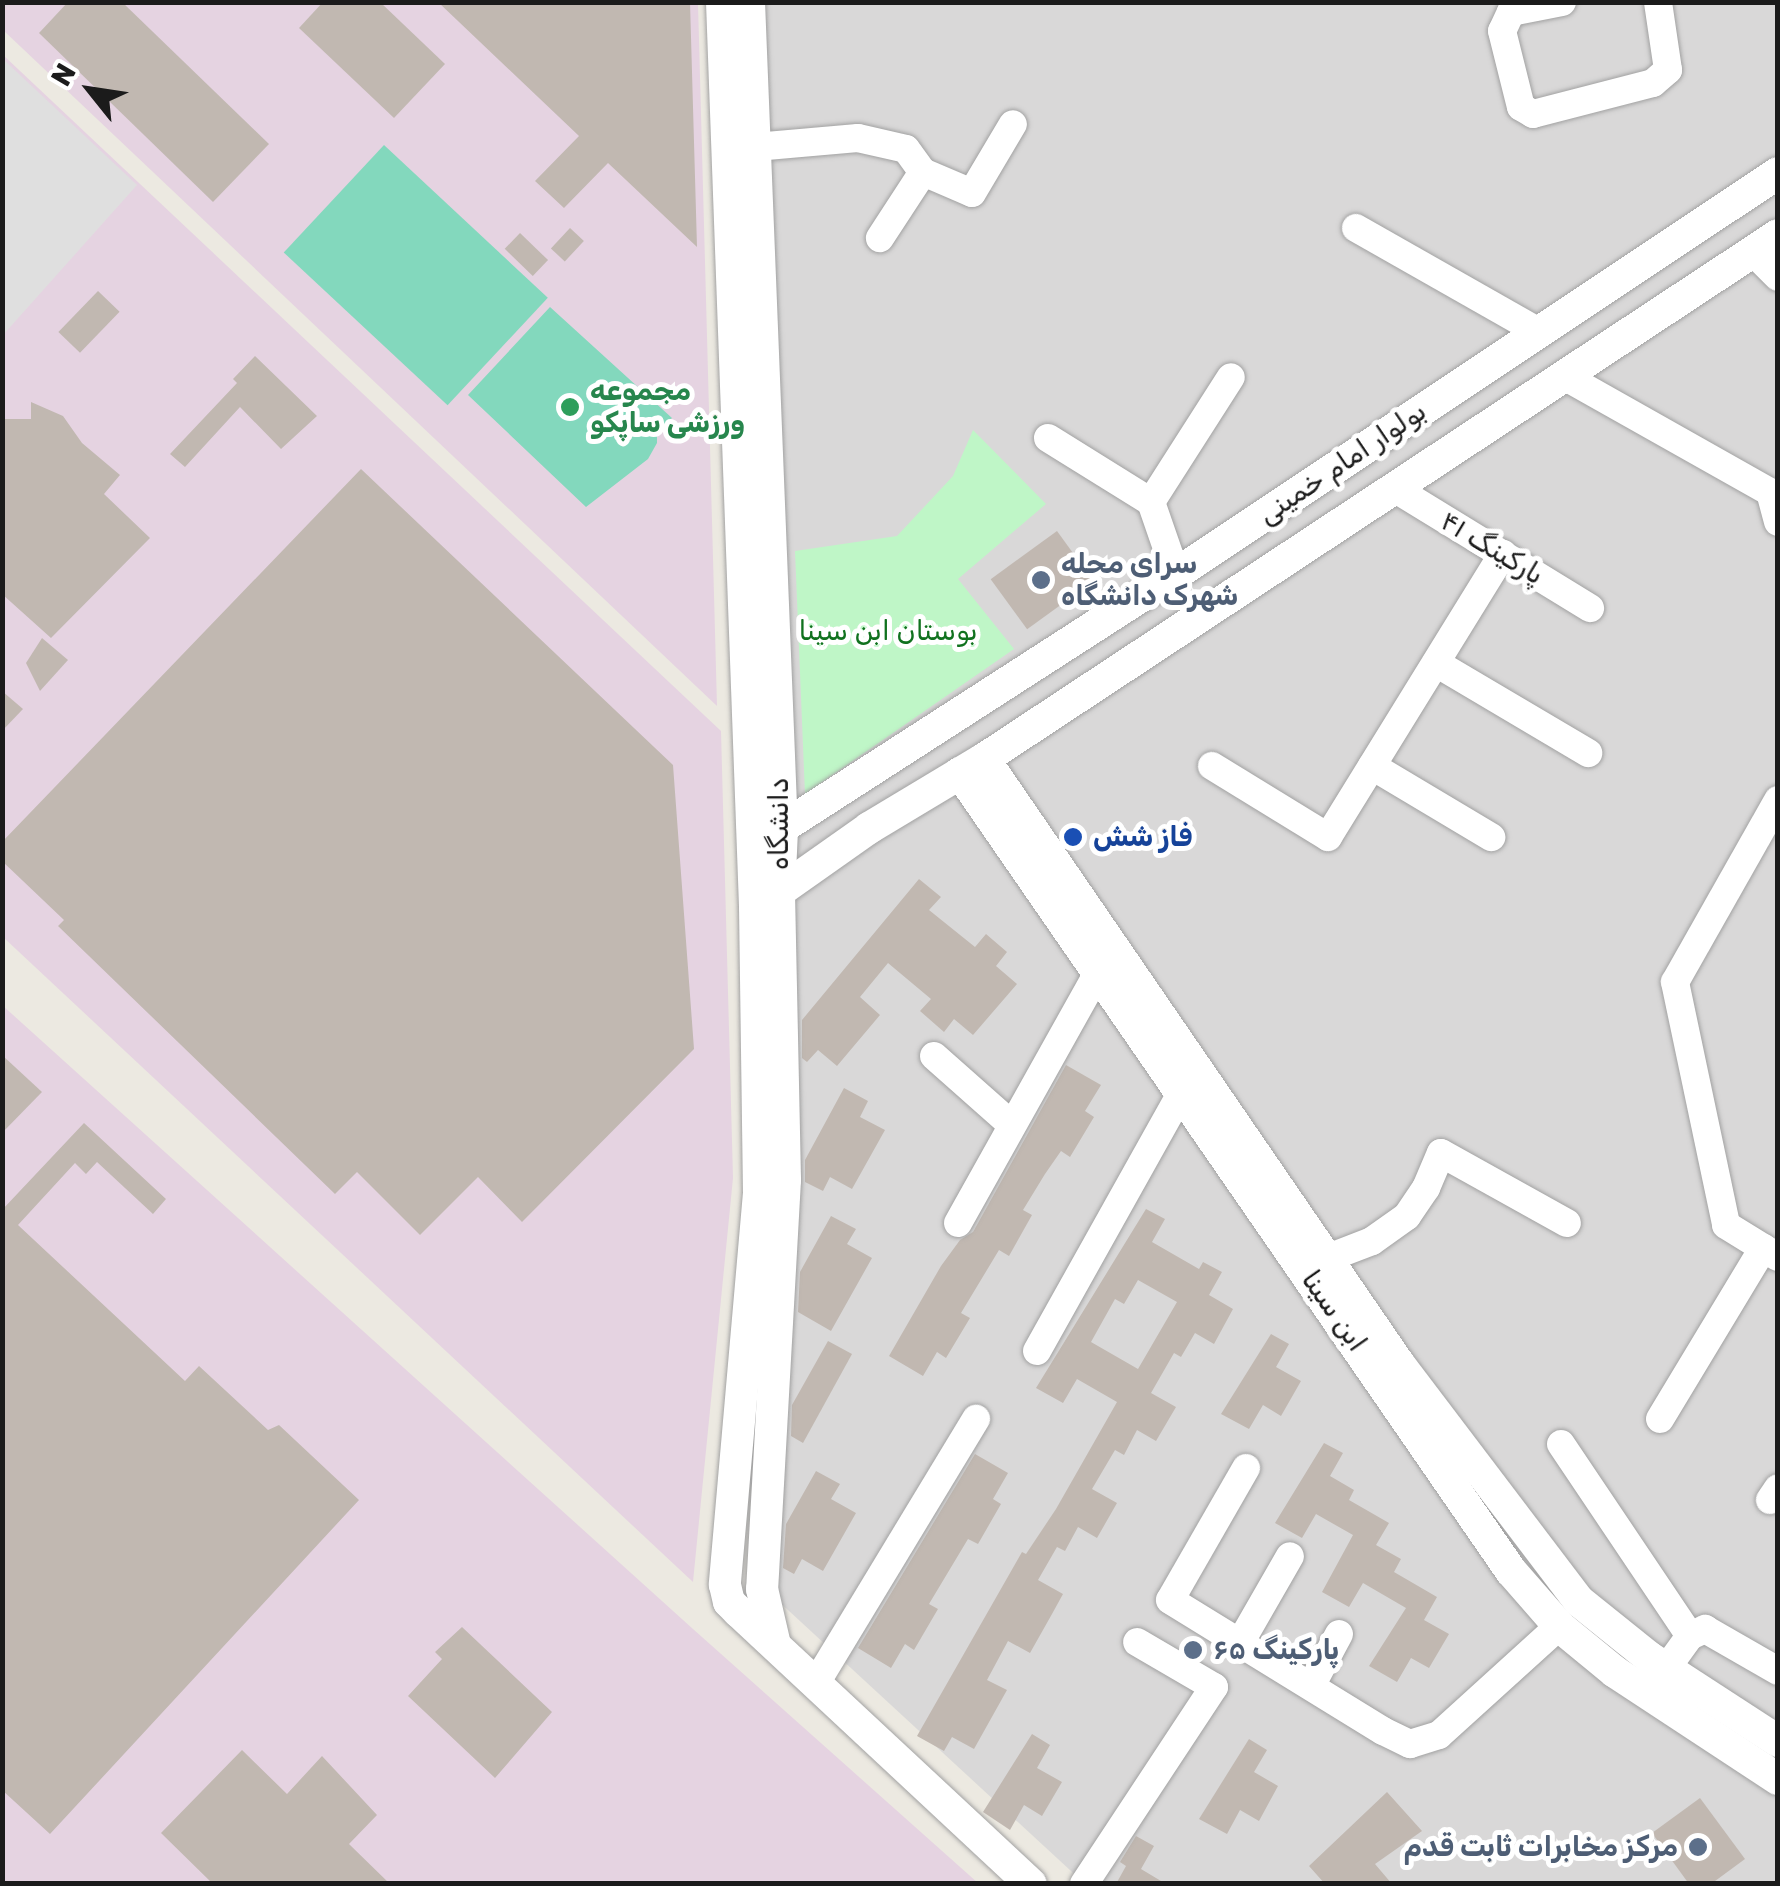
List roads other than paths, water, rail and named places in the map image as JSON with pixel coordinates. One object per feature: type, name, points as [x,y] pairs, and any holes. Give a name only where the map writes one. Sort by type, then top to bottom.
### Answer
[{"type":"street","name":"دانشگاه","points":[[722,2],[752,845],[767,900],[784,1180],[762,1589],[775,1645]]},
{"type":"street","name":"دانشگاه","points":[[750,2],[782,830],[767,900],[759,1193],[725,1584],[729,1602],[775,1645]]},
{"type":"street","points":[[1562,2],[1511,12],[1502,31],[1521,107],[1534,114],[1653,83],[1668,70],[1658,2]]},
{"type":"street","points":[[755,147],[858,138],[906,150],[923,172],[972,193],[1013,124]]},
{"type":"street","points":[[880,238],[923,172]]},
{"type":"street","name":"بولوار امام خمینی","points":[[752,845],[782,830],[1176,574],[1778,173]]},
{"type":"street","points":[[1356,228],[1540,332]]},
{"type":"street","name":"بولوار امام خمینی","points":[[767,900],[869,828],[972,766],[1765,244]]},
{"type":"street","points":[[1765,244],[1778,276]]},
{"type":"street","points":[[1564,376],[1770,492],[1778,522]]},
{"type":"street","points":[[1151,502],[1230,377]]},
{"type":"street","points":[[1048,438],[1151,502],[1176,574]]},
{"type":"street","name":"پارکینگ ۴۱","points":[[1394,488],[1590,608]]},
{"type":"street","points":[[1212,766],[1328,837],[1503,554]]},
{"type":"street","points":[[1436,662],[1588,753]]},
{"type":"street","name":"ابن سینا","points":[[972,766],[1098,972],[1511,1570],[1559,1626],[1615,1672],[1778,1779]]},
{"type":"street","name":"ابن سینا","points":[[972,766],[1328,1258],[1399,1364],[1579,1601],[1666,1668],[1778,1741]]},
{"type":"street","points":[[1372,766],[1491,837]]},
{"type":"street","points":[[1660,1419],[1770,1252],[1726,1225],[1675,982],[1778,800]]},
{"type":"street","points":[[958,1224],[1098,972]]},
{"type":"street","points":[[934,1056],[1012,1125]]},
{"type":"street","points":[[1038,1351],[1182,1092]]},
{"type":"street","points":[[1328,1258],[1372,1241],[1407,1216],[1426,1188],[1441,1153],[1566,1223]]},
{"type":"street","points":[[816,1683],[976,1419]]},
{"type":"street","points":[[1561,1444],[1690,1636]]},
{"type":"street","points":[[1246,1468],[1170,1600],[1410,1744],[1439,1735],[1559,1626]]},
{"type":"street","points":[[1240,1643],[1290,1556]]},
{"type":"street","points":[[1666,1668],[1690,1636],[1705,1629],[1778,1671]]},
{"type":"street","points":[[1311,1686],[1338,1634]]},
{"type":"street","points":[[1084,1884],[1214,1687],[1137,1642]]},
{"type":"street","points":[[775,1645],[1030,1884]]},
{"type":"place","name":"مجموعه ورزشی ساپکو","points":[[570,407]]},
{"type":"place","name":"سرای محله شهرک دانشگاه","points":[[1041,580]]},
{"type":"place","name":"فاز شش","points":[[1073,837]]},
{"type":"place","name":"پارکینگ ۶۵","points":[[1193,1650]]},
{"type":"place","name":"مرکز مخابرات ثابت قدم","points":[[1698,1847]]},
{"type":"park label","name":"بوستان ابن سینا","points":[[888,631]]}]
